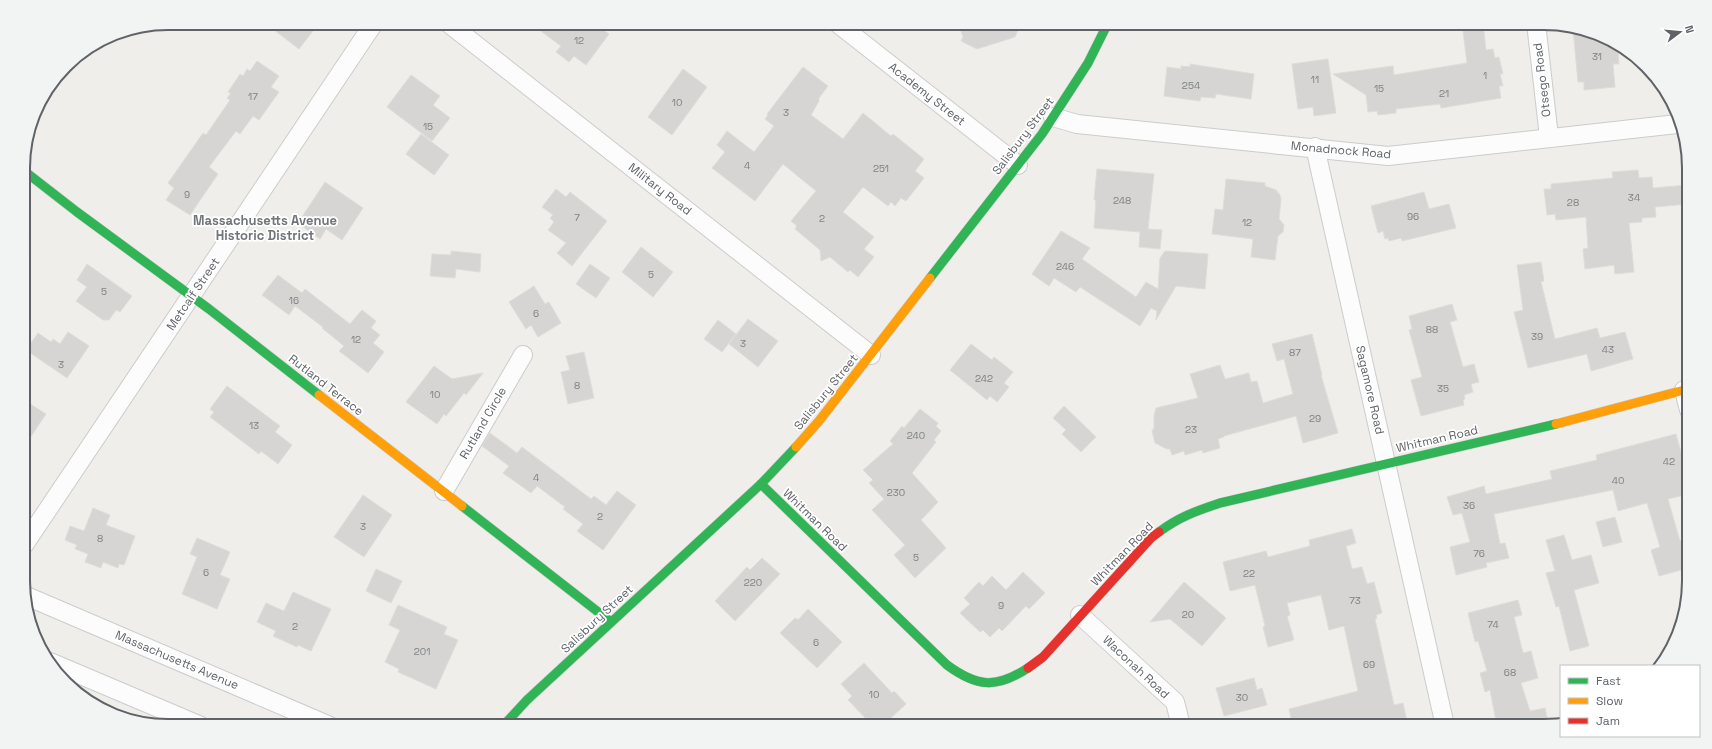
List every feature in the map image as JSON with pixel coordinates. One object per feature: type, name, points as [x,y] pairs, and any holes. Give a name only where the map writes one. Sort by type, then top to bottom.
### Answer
[{"type":"street","name":"Metcalf Street","points":[[30,536],[369,30]]},
{"type":"street","name":"Military Road","points":[[457,30],[871,355]]},
{"type":"street","name":"Academy Street","points":[[846,30],[1018,165]]},
{"type":"street","name":"Salisbury Street","points":[[509,719],[527,700],[761,484],[814,427],[1053,118],[1088,63],[1105,30]]},
{"type":"street","name":"Otsego Road","points":[[1537,30],[1549,137]]},
{"type":"street","name":"Monadnock Road","points":[[1053,118],[1077,124],[1315,147],[1388,156],[1675,124]]},
{"type":"street","name":"Sagamore Road","points":[[1315,147],[1443,719]]},
{"type":"street","name":"Rutland Terrace","points":[[30,175],[77,212],[192,296],[611,622]]},
{"type":"street","name":"Rutland Circle","points":[[444,491],[523,355]]},
{"type":"street","name":"Whitman Road","points":[[761,484],[947,665],[972,680],[994,682],[1004,680],[1024,671],[1043,657],[1151,538],[1175,520],[1189,513],[1220,503],[1576,419],[1682,391]]},
{"type":"street","name":"Massachusetts Avenue","points":[[31,598],[314,719]]},
{"type":"street","name":"Waconah Road","points":[[1080,615],[1175,702],[1179,719]]},
{"type":"street","points":[[59,666],[184,719]]},
{"type":"building","points":[[274,30],[314,30],[299,49]]},
{"type":"building","points":[[539,30],[604,30],[609,34],[586,65],[574,56],[569,62],[556,52],[561,46]]},
{"type":"building","points":[[960,30],[1018,30],[1015,37],[977,49],[961,41],[963,37]]},
{"type":"building","points":[[1463,30],[1484,30],[1486,50],[1493,49],[1495,58],[1499,57],[1503,74],[1500,74],[1503,86],[1499,86],[1501,98],[1441,108],[1440,104],[1396,109],[1396,113],[1378,115],[1377,111],[1368,112],[1366,95],[1333,74],[1393,66],[1394,75],[1467,63]]},
{"type":"building","points":[[1573,34],[1597,40],[1618,51],[1619,64],[1613,64],[1615,87],[1584,90],[1584,82],[1578,82]]},
{"type":"building","points":[[1328,59],[1336,113],[1314,116],[1313,107],[1298,109],[1292,64]]},
{"type":"building","points":[[257,61],[279,76],[271,87],[279,92],[259,120],[253,116],[240,134],[236,131],[209,167],[218,174],[190,215],[166,200],[174,188],[168,183],[203,133],[206,135],[230,100],[227,98],[231,93],[228,92],[240,74],[243,76],[247,69],[250,71]]},
{"type":"building","points":[[1190,64],[1254,74],[1251,99],[1216,94],[1215,98],[1201,97],[1200,101],[1164,96],[1167,67],[1181,69],[1181,66],[1190,67]]},
{"type":"building","points":[[803,67],[828,86],[819,98],[819,101],[811,115],[843,139],[863,113],[891,136],[893,134],[924,159],[915,171],[924,178],[906,201],[901,198],[895,206],[891,202],[888,206],[863,187],[843,212],[874,237],[864,249],[874,257],[858,277],[850,270],[848,272],[830,257],[821,261],[820,250],[795,229],[797,226],[791,221],[816,191],[783,164],[755,201],[712,168],[725,152],[717,145],[727,131],[754,152],[774,126],[765,119],[768,115],[767,114]]},
{"type":"building","points":[[683,69],[707,87],[672,135],[648,117]]},
{"type":"building","points":[[411,75],[440,96],[433,105],[450,118],[432,141],[387,107]]},
{"type":"building","points":[[421,134],[449,155],[434,175],[406,154]]},
{"type":"building","points":[[1097,169],[1154,174],[1148,229],[1162,230],[1160,249],[1139,247],[1140,232],[1094,228],[1096,200],[1094,200]]},
{"type":"building","points":[[1638,170],[1639,178],[1652,177],[1653,188],[1682,186],[1682,205],[1655,207],[1656,217],[1642,218],[1642,222],[1629,223],[1634,272],[1615,274],[1614,265],[1585,269],[1583,249],[1588,248],[1586,217],[1556,220],[1555,214],[1547,215],[1544,189],[1551,189],[1551,184],[1613,178],[1612,172]]},
{"type":"building","points":[[1226,179],[1265,183],[1265,186],[1276,190],[1280,195],[1279,219],[1284,225],[1283,232],[1278,236],[1275,260],[1251,257],[1253,239],[1212,234],[1215,209],[1223,210]]},
{"type":"building","points":[[325,182],[363,208],[342,240],[326,229],[320,239],[298,223]]},
{"type":"building","points":[[556,189],[566,197],[570,192],[607,221],[572,266],[557,253],[566,243],[548,230],[554,222],[550,218],[553,215],[542,207]]},
{"type":"building","points":[[1424,192],[1429,209],[1449,204],[1456,228],[1402,241],[1401,238],[1389,241],[1388,238],[1385,239],[1383,231],[1378,233],[1371,206]]},
{"type":"building","points":[[1061,231],[1090,248],[1082,259],[1136,297],[1146,282],[1158,289],[1160,258],[1165,251],[1208,254],[1205,289],[1176,286],[1156,320],[1157,311],[1151,308],[1140,326],[1080,287],[1076,292],[1054,278],[1049,286],[1032,274]]},
{"type":"building","points":[[641,247],[673,272],[653,297],[622,272]]},
{"type":"building","points":[[451,251],[481,254],[480,272],[456,269],[455,278],[430,276],[432,254],[451,255]]},
{"type":"building","points":[[1541,262],[1544,281],[1541,282],[1555,339],[1597,328],[1600,338],[1625,332],[1633,359],[1591,371],[1587,354],[1528,368],[1514,312],[1523,310],[1517,265]]},
{"type":"building","points":[[87,264],[132,296],[120,312],[116,310],[109,320],[103,320],[76,301],[87,287],[77,280]]},
{"type":"building","points":[[590,264],[610,278],[596,298],[576,284]]},
{"type":"building","points":[[278,275],[302,293],[305,289],[350,324],[362,310],[376,321],[371,328],[380,335],[373,343],[384,352],[368,373],[339,351],[344,346],[322,328],[323,327],[295,306],[289,315],[262,295]]},
{"type":"building","points":[[534,286],[545,304],[549,302],[561,323],[538,337],[531,325],[526,329],[509,302]]},
{"type":"building","points":[[1452,304],[1457,320],[1450,322],[1463,367],[1474,364],[1479,382],[1471,384],[1473,392],[1464,395],[1464,405],[1421,416],[1411,380],[1422,377],[1409,330],[1412,329],[1409,316]]},
{"type":"building","points":[[748,319],[778,341],[758,367],[729,344]]},
{"type":"building","points":[[718,320],[736,334],[722,352],[704,339]]},
{"type":"building","points":[[68,332],[89,346],[67,378],[30,353],[30,344],[38,333],[51,342],[53,339],[60,344]]},
{"type":"building","points":[[1312,334],[1321,375],[1338,433],[1303,443],[1296,416],[1224,436],[1218,439],[1220,448],[1203,453],[1202,450],[1185,455],[1184,451],[1172,455],[1170,449],[1155,443],[1152,431],[1154,428],[1156,408],[1198,398],[1190,374],[1220,365],[1225,379],[1249,373],[1251,382],[1257,381],[1263,403],[1293,394],[1284,359],[1277,361],[1272,344]]},
{"type":"building","points":[[971,344],[992,360],[994,357],[1013,372],[1004,383],[1009,387],[997,402],[990,396],[987,400],[950,370]]},
{"type":"building","points":[[584,352],[594,398],[568,404],[561,372],[570,370],[566,356]]},
{"type":"building","points":[[434,366],[452,379],[483,373],[466,395],[464,393],[446,416],[444,414],[437,424],[406,402]]},
{"type":"building","points":[[227,386],[280,426],[275,432],[292,445],[278,464],[261,451],[259,454],[210,417],[214,412],[210,409]]},
{"type":"building","points":[[30,404],[46,414],[30,438]]},
{"type":"building","points":[[1064,406],[1096,437],[1081,452],[1062,434],[1066,430],[1053,418]]},
{"type":"building","points":[[920,409],[938,423],[936,426],[941,431],[934,440],[936,442],[912,473],[938,502],[921,520],[946,548],[915,578],[894,555],[905,545],[872,510],[884,499],[869,483],[873,480],[863,470],[893,444],[890,441],[902,426],[904,428]]},
{"type":"building","points":[[490,433],[517,453],[522,447],[591,499],[594,496],[606,505],[617,491],[636,505],[603,550],[577,531],[583,524],[563,509],[565,507],[537,486],[531,493],[503,473],[509,466],[482,446]]},
{"type":"building","points":[[1676,434],[1682,456],[1682,496],[1668,499],[1680,541],[1682,540],[1682,570],[1659,576],[1651,550],[1660,547],[1647,503],[1618,511],[1613,490],[1494,514],[1500,544],[1505,543],[1509,558],[1486,563],[1487,567],[1456,575],[1450,547],[1470,542],[1462,513],[1453,515],[1447,497],[1484,486],[1486,494],[1552,479],[1550,471],[1597,460],[1596,455]]},
{"type":"building","points":[[363,495],[392,515],[364,557],[334,537]]},
{"type":"building","points":[[93,508],[110,515],[106,525],[135,536],[124,565],[119,564],[118,568],[103,562],[101,568],[85,562],[88,554],[75,549],[77,545],[65,540],[70,526],[84,531]]},
{"type":"building","points":[[1615,517],[1622,542],[1603,547],[1596,522]]},
{"type":"building","points":[[1352,529],[1356,543],[1346,546],[1352,569],[1362,567],[1367,584],[1374,582],[1382,613],[1376,615],[1377,618],[1375,619],[1394,705],[1403,703],[1406,719],[1291,719],[1289,709],[1358,691],[1344,626],[1329,630],[1321,595],[1287,603],[1290,615],[1287,616],[1294,640],[1268,647],[1263,627],[1265,626],[1255,585],[1230,591],[1223,562],[1266,551],[1268,557],[1310,546],[1309,540]]},
{"type":"building","points":[[1564,535],[1572,560],[1591,555],[1599,583],[1574,590],[1589,646],[1570,651],[1559,606],[1556,607],[1546,573],[1555,571],[1546,540]]},
{"type":"building","points":[[197,538],[230,552],[220,575],[230,579],[217,609],[182,594],[197,557],[190,554]]},
{"type":"building","points":[[762,558],[780,574],[735,621],[715,601],[747,567],[750,570]]},
{"type":"building","points":[[376,569],[402,581],[391,603],[366,591]]},
{"type":"building","points":[[1023,572],[1045,593],[1029,609],[1026,606],[1002,631],[999,628],[990,637],[983,630],[980,632],[960,613],[970,604],[964,598],[979,582],[983,586],[992,576],[1006,590]]},
{"type":"building","points":[[1184,582],[1226,618],[1202,646],[1170,619],[1150,622]]},
{"type":"building","points":[[293,592],[331,609],[311,651],[298,645],[297,647],[273,636],[276,631],[257,622],[266,603],[284,611]]},
{"type":"building","points":[[1518,600],[1522,615],[1514,617],[1523,653],[1531,651],[1538,678],[1521,683],[1530,711],[1545,708],[1547,719],[1496,719],[1490,690],[1485,692],[1480,673],[1487,671],[1478,641],[1475,642],[1468,613]]},
{"type":"building","points":[[398,605],[447,627],[444,634],[458,640],[436,689],[398,672],[399,669],[385,662],[400,630],[389,625]]},
{"type":"building","points":[[808,609],[842,642],[817,668],[780,633],[795,618],[798,620]]},
{"type":"building","points":[[864,663],[892,693],[894,691],[906,704],[890,719],[866,719],[848,700],[852,696],[841,684]]},
{"type":"building","points":[[1254,678],[1257,690],[1262,688],[1267,705],[1224,716],[1216,688]]},
{"type":"traffic: fast","points":[[930,278],[1042,134],[1088,63],[1104,30]]},
{"type":"traffic: fast","points":[[30,175],[209,309],[319,395]]},
{"type":"traffic: fast","points":[[1159,532],[1188,515],[1220,503],[1556,424]]},
{"type":"traffic: fast","points":[[509,719],[527,700],[761,484],[796,447]]},
{"type":"traffic: fast","points":[[761,484],[947,665],[968,678],[987,683],[996,682],[1017,675],[1028,668]]},
{"type":"traffic: fast","points":[[462,506],[611,622]]},
{"type":"traffic: slow","points":[[796,447],[819,421],[930,278]]},
{"type":"traffic: slow","points":[[1556,424],[1682,391]]},
{"type":"traffic: slow","points":[[319,395],[462,506]]},
{"type":"traffic: jam","points":[[1028,668],[1043,657],[1151,538],[1159,532]]},
{"type":"district","name":"Massachusetts Avenue Historic District","points":[[265,228]]}]
